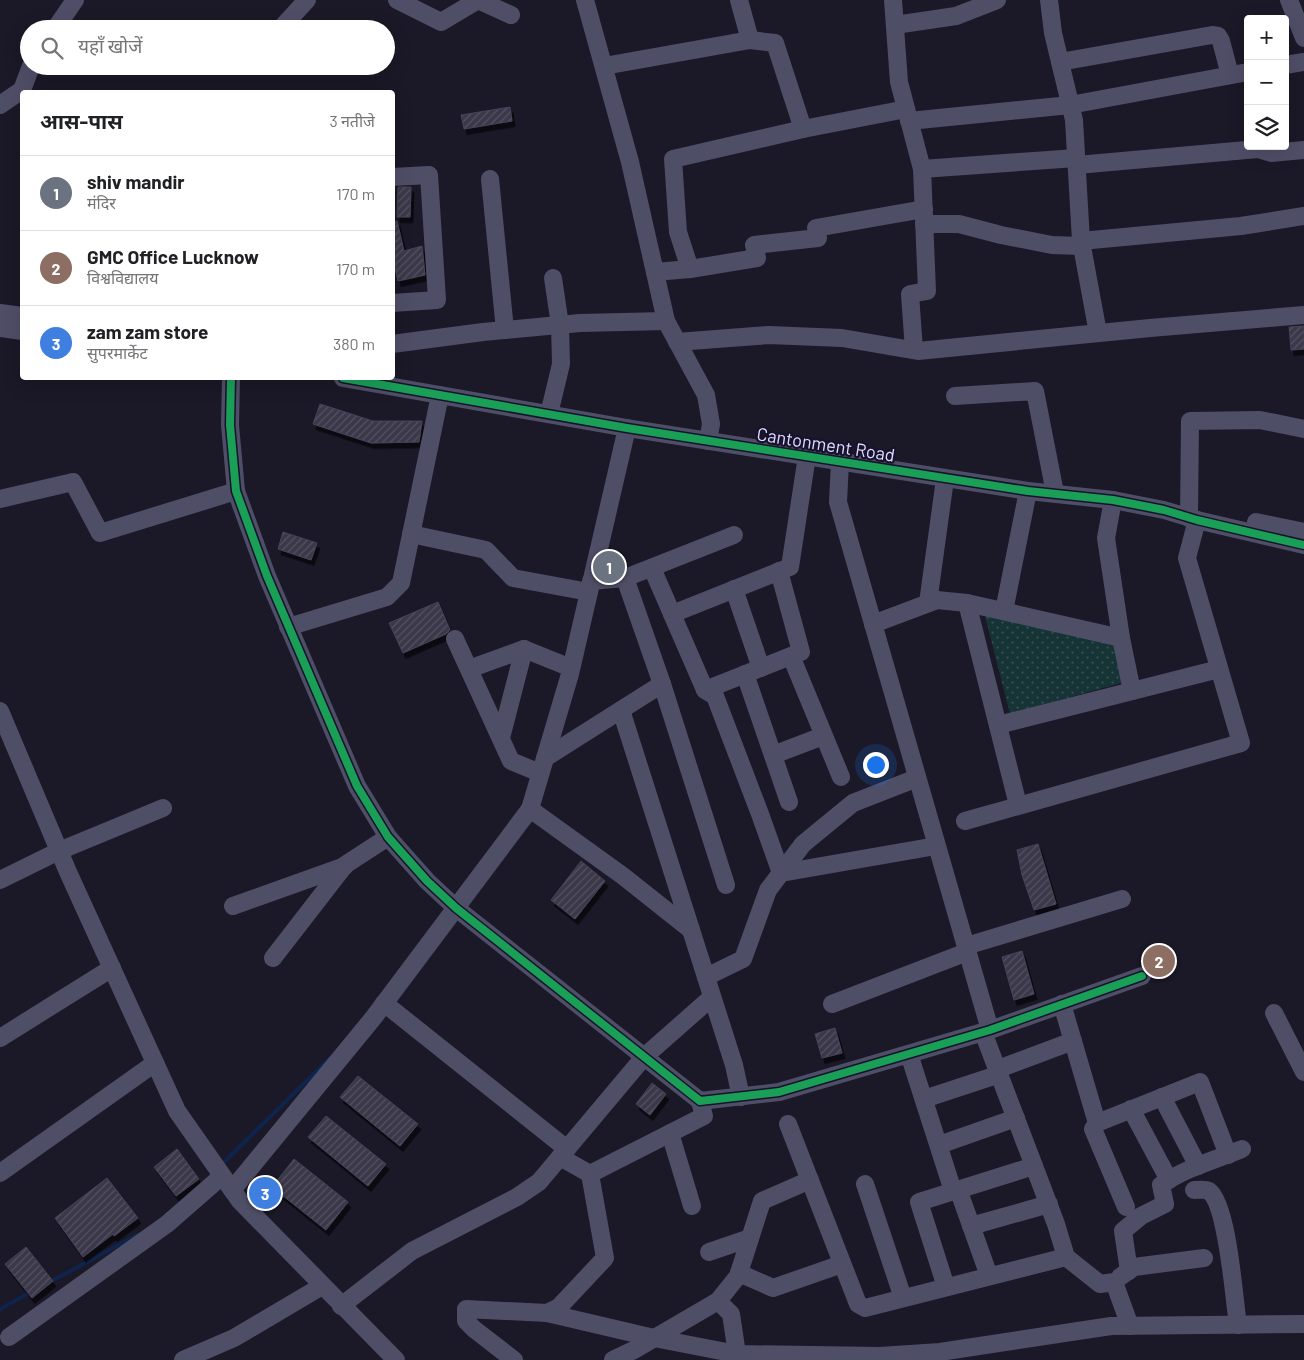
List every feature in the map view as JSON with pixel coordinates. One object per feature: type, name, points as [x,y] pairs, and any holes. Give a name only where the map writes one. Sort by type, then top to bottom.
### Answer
[{"type":"street","points":[[61,20],[75,0]]},
{"type":"street","points":[[288,20],[307,0]]},
{"type":"street","points":[[397,0],[441,22],[478,0],[511,15]]},
{"type":"street","points":[[739,0],[750,40]]},
{"type":"street","points":[[893,0],[898,82],[922,170],[927,291],[910,294],[914,350]]},
{"type":"street","points":[[895,25],[956,16],[996,0]]},
{"type":"street","points":[[1048,0],[1053,33],[1074,120],[1082,243],[1098,333]]},
{"type":"street","points":[[1289,0],[1304,38]]},
{"type":"street","points":[[590,1],[604,66],[630,162],[666,321],[706,396],[711,424],[708,441]]},
{"type":"street","points":[[1060,62],[1212,35],[1218,36],[1221,41],[1230,76]]},
{"type":"street","points":[[604,66],[750,40],[775,43],[803,129]]},
{"type":"street","points":[[1289,64],[1304,62]]},
{"type":"street","points":[[690,269],[678,232],[673,159],[803,129],[908,115],[1070,105],[1244,73]]},
{"type":"street","points":[[23,90],[28,75]]},
{"type":"street","points":[[0,106],[20,93]]},
{"type":"street","points":[[922,170],[1258,149],[1271,153],[1304,150]]},
{"type":"street","points":[[395,177],[428,175],[437,300],[395,304]]},
{"type":"street","points":[[490,179],[505,330]]},
{"type":"street","points":[[655,272],[690,269],[757,258],[754,245],[818,238],[816,228],[924,217],[959,224],[1001,236],[1052,245],[1241,226],[1304,216]]},
{"type":"street","points":[[549,414],[561,364],[560,325],[553,278]]},
{"type":"street","points":[[0,302],[20,305]]},
{"type":"street","points":[[0,313],[20,316]]},
{"type":"street","points":[[677,342],[769,335],[842,338],[914,350],[1304,315]]},
{"type":"street","points":[[395,344],[560,325],[666,321]]},
{"type":"street","points":[[0,328],[20,331]]},
{"type":"street","points":[[231,380],[230,425],[236,491],[267,576],[357,786],[388,837],[427,881],[456,908],[700,1101],[704,1116],[590,1174]]},
{"type":"street","name":"Cantonment Road","points":[[354,380],[627,428],[945,479],[1028,491],[1113,500],[1192,516],[1304,544]]},
{"type":"street","points":[[955,396],[1035,391],[1055,494]]},
{"type":"street","points":[[288,627],[387,597],[401,583],[440,395]]},
{"type":"street","points":[[965,820],[1241,743],[1187,558],[1192,516],[1190,421],[1260,420],[1304,429]]},
{"type":"street","points":[[9,1337],[227,1183],[384,1003],[530,809],[571,668],[627,428]]},
{"type":"street","points":[[672,614],[790,566],[806,456]]},
{"type":"street","points":[[840,462],[838,502],[967,949],[987,1031],[999,1072],[1049,1204],[1066,1257],[1100,1284],[1114,1282],[1134,1267],[1204,1258]]},
{"type":"street","points":[[928,603],[945,479]]},
{"type":"street","points":[[0,499],[74,482],[100,533],[236,491]]},
{"type":"street","points":[[1004,611],[1028,491]]},
{"type":"street","points":[[1113,500],[1106,538],[1121,638],[1132,691]]},
{"type":"street","name":"Cantonment Road","points":[[1192,516],[1304,532]]},
{"type":"street","points":[[411,534],[486,550],[513,578],[590,587],[625,578],[734,535]]},
{"type":"street","points":[[652,568],[705,690],[715,696],[781,872]]},
{"type":"street","points":[[705,690],[801,652],[779,571]]},
{"type":"street","points":[[625,578],[662,684],[726,885]]},
{"type":"street","points":[[734,589],[773,755],[789,802]]},
{"type":"street","points":[[873,624],[937,600],[967,603],[1121,638]]},
{"type":"street","points":[[967,603],[1018,806]]},
{"type":"street","points":[[455,639],[511,761],[542,766],[621,710],[662,684]]},
{"type":"street","points":[[469,669],[524,649],[571,668]]},
{"type":"street","points":[[501,738],[524,649]]},
{"type":"street","points":[[791,656],[841,777]]},
{"type":"street","points":[[998,725],[1219,669]]},
{"type":"street","points":[[621,710],[734,1065],[741,1097]]},
{"type":"street","points":[[0,711],[59,851],[177,1111],[240,1200],[341,1306],[396,1360]]},
{"type":"street","points":[[773,755],[823,736]]},
{"type":"street","points":[[706,977],[743,959],[768,890],[803,844],[853,803],[917,778]]},
{"type":"street","points":[[0,880],[59,851],[163,808]]},
{"type":"street","points":[[530,809],[623,876],[691,930]]},
{"type":"street","points":[[233,906],[345,866],[388,837]]},
{"type":"street","points":[[781,872],[936,846]]},
{"type":"street","points":[[273,958],[345,866]]},
{"type":"street","points":[[832,1004],[967,949],[1122,899]]},
{"type":"street","points":[[0,1038],[112,968]]},
{"type":"street","points":[[700,1101],[779,1092],[987,1031],[1142,976]]},
{"type":"street","points":[[341,1306],[412,1251],[517,1198],[539,1182],[644,1057],[712,997]]},
{"type":"street","points":[[384,1003],[590,1174],[605,1258],[559,1307],[548,1313]]},
{"type":"street","points":[[1062,1004],[1097,1122]]},
{"type":"street","points":[[1274,1013],[1304,1072]]},
{"type":"street","points":[[924,1100],[1073,1042]]},
{"type":"street","points":[[909,1054],[939,1145],[989,1276]]},
{"type":"street","points":[[2,1167],[155,1063]]},
{"type":"street","points":[[1126,1207],[1092,1129],[1097,1122],[1200,1082],[1235,1152],[1198,1166],[1161,1185],[1165,1204],[1140,1216],[1123,1231],[1129,1271]]},
{"type":"street","points":[[1162,1097],[1198,1166]]},
{"type":"street","points":[[1131,1109],[1169,1180]]},
{"type":"street","points":[[939,1145],[1016,1118]]},
{"type":"street","points":[[788,1124],[858,1304],[865,1308],[1066,1257]]},
{"type":"street","points":[[670,1133],[692,1206]]},
{"type":"street","points":[[946,1287],[919,1202],[1034,1166]]},
{"type":"street","points":[[613,1360],[634,1350],[718,1301],[738,1276],[762,1201],[810,1180]]},
{"type":"street","points":[[865,1184],[903,1298]]},
{"type":"street","points":[[1194,1190],[1206,1190],[1211,1193],[1221,1211],[1226,1234],[1238,1326]]},
{"type":"street","points":[[971,1226],[1049,1204]]},
{"type":"street","points":[[709,1252],[750,1238]]},
{"type":"street","points":[[739,1273],[773,1288],[842,1264]]},
{"type":"street","points":[[1114,1282],[1130,1326]]},
{"type":"street","points":[[182,1360],[234,1338],[322,1286]]},
{"type":"street","points":[[718,1301],[731,1314],[737,1354]]},
{"type":"street","points":[[514,1360],[474,1330],[466,1321],[466,1308],[548,1313],[654,1338],[737,1354],[880,1356],[940,1352],[1111,1326],[1304,1324]]},
{"type":"green space","points":[[985,616],[1115,644],[1125,682],[1010,714]]},
{"type":"building","points":[[510,107],[512,121],[464,129],[461,115]]},
{"type":"building","points":[[398,187],[411,187],[410,217],[397,217]]},
{"type":"building","points":[[395,221],[397,221],[404,251],[422,246],[425,275],[398,281],[395,268]]},
{"type":"building","points":[[1304,326],[1304,349],[1291,350],[1289,327]]},
{"type":"building","points":[[320,404],[373,421],[422,421],[419,442],[371,443],[313,424]]},
{"type":"building","points":[[283,532],[317,543],[311,560],[278,549]]},
{"type":"building","points":[[438,602],[450,630],[446,634],[403,653],[389,623]]},
{"type":"building","points":[[1038,844],[1056,904],[1034,910],[1022,875],[1017,850]]},
{"type":"building","points":[[581,861],[605,881],[575,919],[551,900]]},
{"type":"building","points":[[1022,951],[1034,994],[1014,1000],[1002,957]]},
{"type":"building","points":[[835,1028],[842,1053],[822,1058],[815,1034]]},
{"type":"building","points":[[358,1076],[418,1124],[400,1146],[340,1097]]},
{"type":"building","points":[[652,1083],[666,1094],[650,1115],[636,1104]]},
{"type":"building","points":[[326,1116],[386,1164],[368,1186],[308,1137]]},
{"type":"building","points":[[177,1149],[199,1179],[176,1196],[154,1167]]},
{"type":"building","points":[[294,1159],[348,1202],[326,1230],[272,1187]]},
{"type":"building","points":[[107,1178],[138,1218],[83,1257],[55,1218]]},
{"type":"building","points":[[26,1247],[53,1281],[32,1298],[5,1264]]},
{"type":"waterway","points":[[220,1166],[331,1057]]},
{"type":"waterway","points":[[48,1283],[137,1235]]},
{"type":"waterway","points":[[0,1309],[31,1292]]},
{"type":"cycle path","points":[[231,380],[230,425],[236,491],[267,576],[357,786],[388,837],[427,881],[456,908],[700,1101],[779,1092],[990,1030],[1142,976]]},
{"type":"cycle path","points":[[354,380],[627,428],[1028,491],[1113,500],[1164,510],[1197,520],[1304,545]]},
{"type":"place","name":"shiv mandir","points":[[609,567]]},
{"type":"place","name":"GMC Office Lucknow","points":[[1159,961]]},
{"type":"place","name":"zam zam store","points":[[265,1193]]}]
